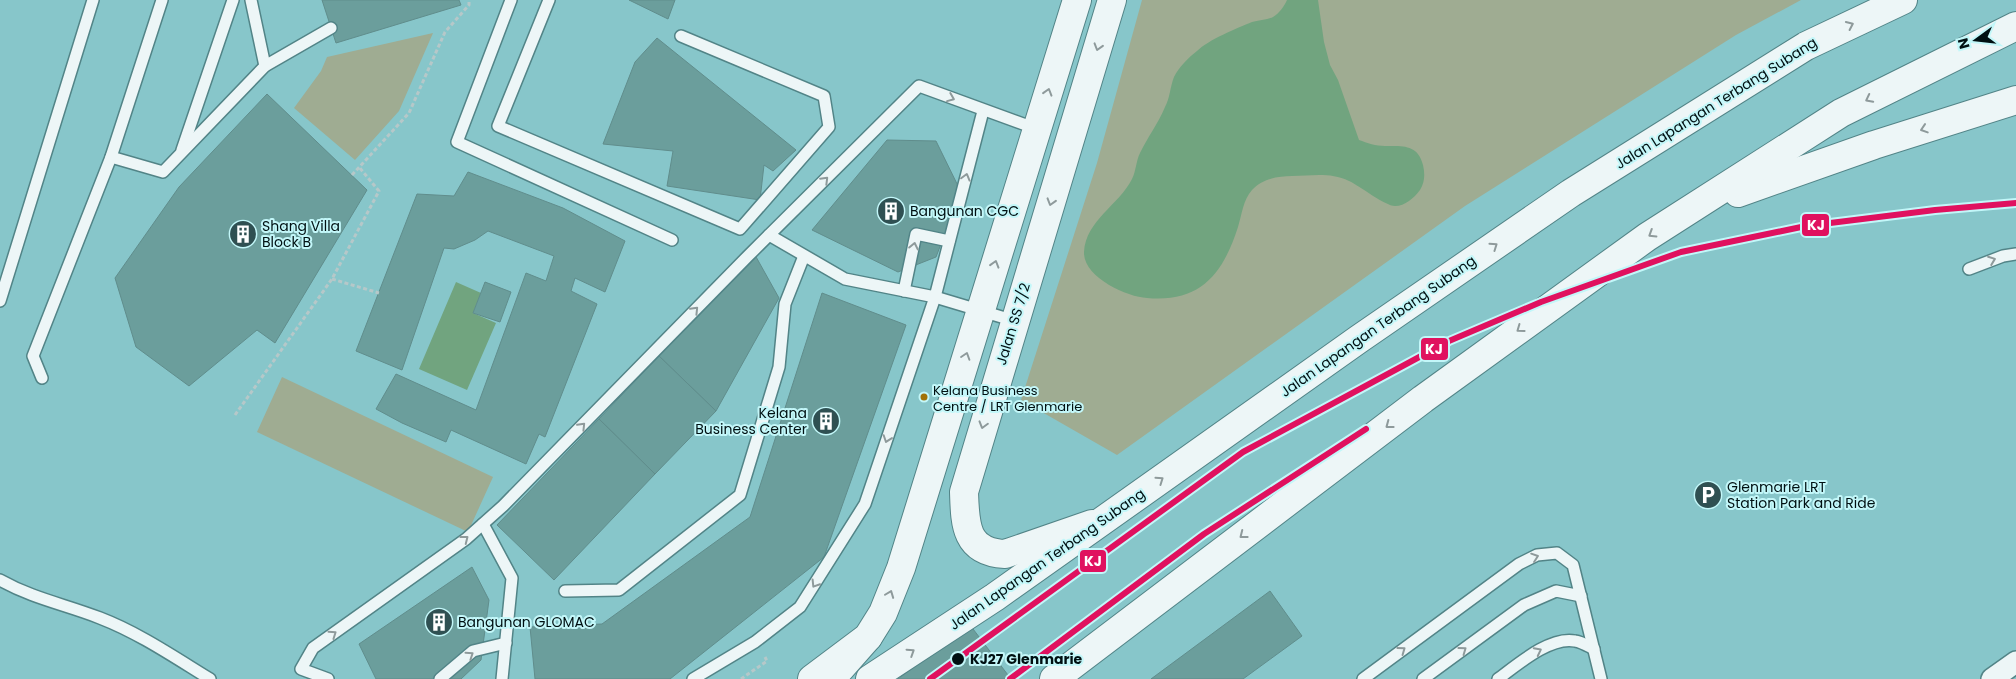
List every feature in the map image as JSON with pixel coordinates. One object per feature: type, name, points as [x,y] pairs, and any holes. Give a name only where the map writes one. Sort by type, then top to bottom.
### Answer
[{"type":"main road","points":[[831,679],[868,637],[883,613],[901,568],[1076,0]]},
{"type":"main road","name":"Jalan SS 7/2","points":[[1106,519],[1004,554],[991,554],[981,548],[971,538],[965,524],[964,492],[1112,0]]},
{"type":"main road","name":"Jalan Lapangan Terbang Subang","points":[[870,679],[995,597],[1359,339],[1571,193],[1806,46],[1903,0]]},
{"type":"main road","points":[[1054,679],[1423,399],[1647,237],[1694,209],[1841,113],[2016,26]]},
{"type":"main road","points":[[1694,209],[1874,145],[2016,100]]},
{"type":"main road","points":[[812,679],[868,637]]},
{"type":"main road","points":[[1072,679],[1107,639]]},
{"type":"street","points":[[1992,679],[2016,662]]},
{"type":"lane","points":[[0,301],[93,0]]},
{"type":"lane","points":[[42,378],[33,356],[111,157],[162,0]]},
{"type":"lane","points":[[181,153],[233,0]]},
{"type":"lane","points":[[251,0],[265,66]]},
{"type":"lane","points":[[511,0],[457,142],[672,240]]},
{"type":"lane","points":[[549,0],[498,126],[740,229],[829,127],[824,96],[682,36]]},
{"type":"lane","points":[[111,157],[163,172],[265,66],[331,28]]},
{"type":"lane","points":[[328,679],[300,669],[313,648],[466,539],[503,506],[769,235],[919,86],[983,111],[1037,129]]},
{"type":"lane","points":[[693,679],[755,642],[800,607],[865,504],[935,297],[983,111]]},
{"type":"lane","points":[[904,291],[916,234],[949,241]]},
{"type":"lane","points":[[769,235],[845,280],[935,297],[1015,322]]},
{"type":"lane","points":[[1969,269],[2003,256],[2016,254]]},
{"type":"lane","points":[[565,591],[619,590],[740,496],[779,367],[785,304],[804,256]]},
{"type":"lane","points":[[482,524],[512,578],[502,679]]},
{"type":"lane","points":[[1363,679],[1504,574],[1537,555],[1557,553],[1573,565],[1601,679]]},
{"type":"lane","points":[[0,580],[25,594],[100,618],[143,637],[210,679]]},
{"type":"lane","points":[[1423,679],[1524,605],[1556,591],[1581,596]]},
{"type":"lane","points":[[1498,679],[1531,655],[1563,640],[1576,641],[1594,649]]},
{"type":"lane","points":[[440,679],[473,651],[506,643]]},
{"type":"path","points":[[352,175],[409,113],[445,32],[469,5],[469,0]]},
{"type":"path","points":[[235,415],[332,279],[379,190],[359,167]]},
{"type":"path","points":[[332,279],[379,293]]},
{"type":"path","points":[[741,679],[767,660],[761,652]]},
{"type":"shaded area","points":[[1142,0],[1801,0],[1736,35],[1465,206],[1117,455],[1021,400],[1097,163]]},
{"type":"shaded area","points":[[1287,0],[1318,0],[1324,42],[1330,65],[1338,80],[1359,140],[1382,146],[1403,146],[1413,150],[1421,158],[1424,168],[1422,187],[1409,201],[1395,206],[1385,203],[1349,181],[1335,176],[1287,176],[1270,179],[1260,183],[1249,194],[1225,259],[1207,282],[1195,290],[1181,296],[1147,298],[1129,294],[1108,284],[1091,270],[1086,261],[1084,252],[1086,241],[1097,222],[1132,179],[1140,153],[1167,104],[1176,73],[1187,60],[1208,43],[1252,22],[1273,17],[1282,9]]},
{"type":"shaded area","points":[[433,33],[399,111],[355,160],[294,108],[321,71],[327,57]]},
{"type":"shaded area","points":[[456,282],[481,293],[473,313],[496,323],[467,390],[419,369]]},
{"type":"shaded area","points":[[282,377],[493,477],[468,532],[257,432]]},
{"type":"building","points":[[322,0],[459,0],[461,5],[336,43]]},
{"type":"building","points":[[629,0],[675,0],[668,19]]},
{"type":"building","points":[[657,38],[796,150],[773,171],[764,165],[760,200],[667,186],[673,151],[603,144],[635,62]]},
{"type":"building","name":"Shang Villa Block B","points":[[267,94],[367,190],[275,343],[257,330],[189,386],[136,347],[115,278],[179,187]]},
{"type":"building","name":"Bangunan CGC","points":[[887,140],[936,141],[961,192],[936,257],[898,272],[812,230]]},
{"type":"building","points":[[468,172],[563,208],[625,241],[605,292],[575,278],[571,291],[597,304],[545,437],[539,434],[526,464],[451,430],[446,442],[402,423],[376,409],[396,374],[476,410],[526,273],[546,281],[554,256],[488,231],[475,240],[454,249],[444,248],[402,370],[356,351],[417,194],[454,196]]},
{"type":"building","points":[[755,255],[779,298],[716,411],[659,356]]},
{"type":"building","points":[[485,282],[511,292],[500,322],[473,313]]},
{"type":"building","name":"Kelana Business Center","points":[[822,293],[906,325],[824,557],[670,679],[535,679],[530,627],[602,624],[750,517]]},
{"type":"building","points":[[659,356],[716,411],[655,474],[599,419]]},
{"type":"building","points":[[599,419],[655,474],[554,580],[497,525]]},
{"type":"building","name":"Bangunan GLOMAC","points":[[472,567],[489,600],[481,660],[461,679],[376,679],[359,644]]},
{"type":"building","points":[[1270,591],[1302,636],[1243,679],[1151,679]]},
{"type":"building","name":"KJ27 Glenmarie","points":[[970,625],[1011,679],[898,679]]},
{"type":"transit line","name":"KJ","points":[[930,679],[1243,452],[1449,341],[1541,302],[1681,252],[1806,226],[1935,210],[2016,203]]},
{"type":"transit line","name":"KJ","points":[[1010,679],[1204,534],[1366,429]]},
{"type":"place","name":"Bangunan CGC","points":[[891,211]]},
{"type":"place","name":"Shang Villa Block B","points":[[243,234]]},
{"type":"place","name":"Kelana Business Centre / LRT Glenmarie","points":[[924,397]]},
{"type":"place","name":"Kelana Business Center","points":[[826,421]]},
{"type":"place","name":"Glenmarie LRT Station Park and Ride","points":[[1708,495]]},
{"type":"place","name":"Bangunan GLOMAC","points":[[439,622]]},
{"type":"place","name":"KJ27 Glenmarie","points":[[958,659]]}]
